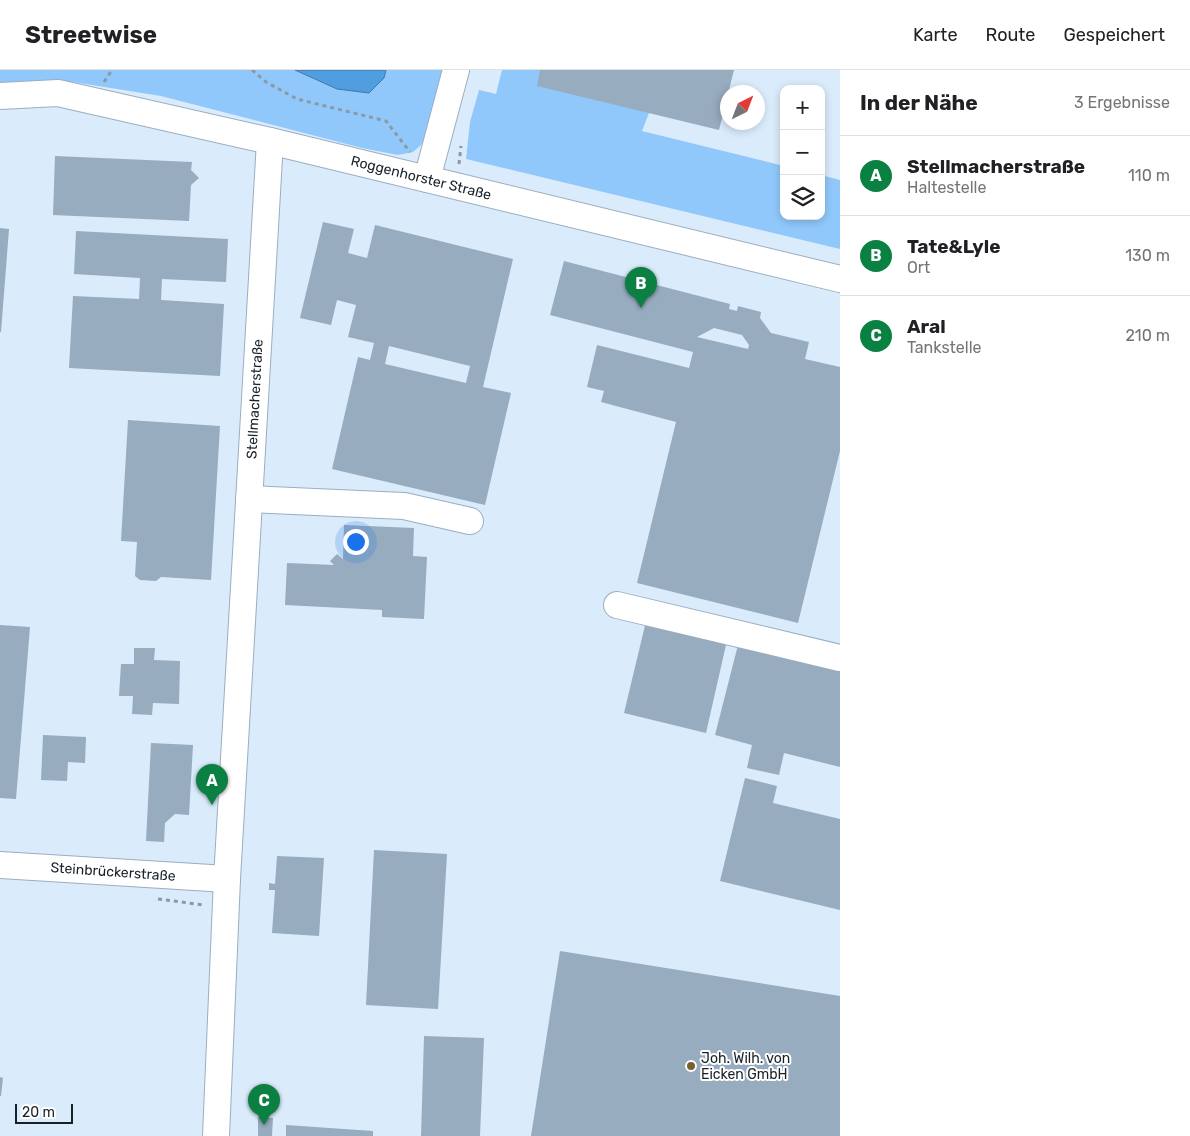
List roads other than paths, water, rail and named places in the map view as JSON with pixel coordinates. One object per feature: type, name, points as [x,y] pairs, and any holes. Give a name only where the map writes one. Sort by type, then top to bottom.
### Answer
[{"type":"street","points":[[427,179],[456,70]]},
{"type":"street","name":"Roggenhorster Straße","points":[[0,96],[58,93],[270,141],[840,279]]},
{"type":"street","name":"Stellmacherstraße","points":[[216,1136],[227,879],[270,141]]},
{"type":"street","points":[[249,499],[404,506],[470,521]]},
{"type":"street","points":[[617,606],[840,658]]},
{"type":"street","name":"Steinbrückerstraße","points":[[0,865],[227,879]]},
{"type":"place","name":"Tate&Lyle","points":[[641,308]]},
{"type":"place","name":"Stellmacherstraße","points":[[212,805]]},
{"type":"place","name":"Joh. Wilh. von Eicken GmbH","points":[[691,1066]]},
{"type":"place","name":"Aral","points":[[264,1125]]}]
